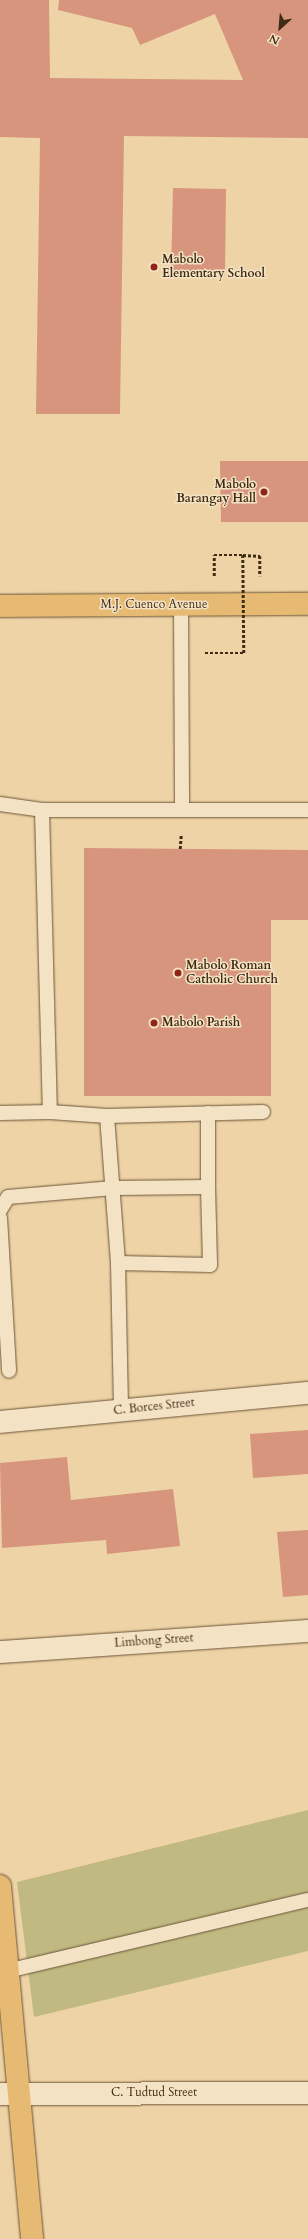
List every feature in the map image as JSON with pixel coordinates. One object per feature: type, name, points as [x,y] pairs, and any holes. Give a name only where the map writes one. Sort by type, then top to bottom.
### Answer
[{"type":"main road","name":"M.J. Cuenco Avenue","points":[[0,606],[308,604]]},
{"type":"main road","points":[[0,1886],[7,1971],[9,2094],[32,2239]]},
{"type":"street","name":"C. Borces Street","points":[[0,1422],[308,1393]]},
{"type":"street","name":"Limbong Street","points":[[0,1652],[308,1631]]},
{"type":"street","name":"C. Tudtud Street","points":[[9,2094],[308,2093]]},
{"type":"lane","points":[[180,605],[182,810]]},
{"type":"lane","points":[[0,804],[42,810],[308,810]]},
{"type":"lane","points":[[42,810],[50,1112]]},
{"type":"lane","points":[[0,1113],[50,1112],[107,1116],[263,1112]]},
{"type":"lane","points":[[118,1263],[210,1266],[208,1113]]},
{"type":"lane","points":[[107,1116],[114,1188],[118,1263],[121,1411]]},
{"type":"lane","points":[[0,1210],[8,1198],[114,1188],[208,1187]]},
{"type":"lane","points":[[0,1218],[9,1371]]},
{"type":"lane","points":[[7,1971],[308,1900]]},
{"type":"path","points":[[214,578],[214,555],[260,556],[260,579]]},
{"type":"path","points":[[208,653],[244,653],[244,556]]},
{"type":"shaded area","points":[[308,1810],[308,1951],[34,2017],[17,1882]]},
{"type":"building","points":[[0,0],[49,0],[50,78],[243,80],[215,14],[140,45],[132,28],[58,10],[59,0],[308,0],[308,138],[124,136],[120,414],[36,414],[40,138],[0,137]]},
{"type":"building","points":[[173,188],[226,189],[225,274],[171,274]]},
{"type":"building","name":"Mabolo Barangay Hall","points":[[220,461],[308,461],[308,522],[221,522]]},
{"type":"building","name":"Mabolo Roman Catholic Church","points":[[84,848],[308,850],[308,920],[271,920],[271,1096],[84,1096]]},
{"type":"building","points":[[308,1430],[308,1474],[253,1478],[250,1434]]},
{"type":"building","points":[[67,1457],[71,1500],[173,1489],[180,1546],[107,1554],[106,1540],[2,1548],[0,1463]]},
{"type":"building","points":[[308,1530],[308,1595],[283,1597],[277,1532]]},
{"type":"place","name":"Mabolo Elementary School","points":[[154,267]]},
{"type":"place","name":"Mabolo Barangay Hall","points":[[264,492]]},
{"type":"place","name":"Mabolo Roman Catholic Church","points":[[178,973]]},
{"type":"place","name":"Mabolo Parish","points":[[154,1023]]}]
